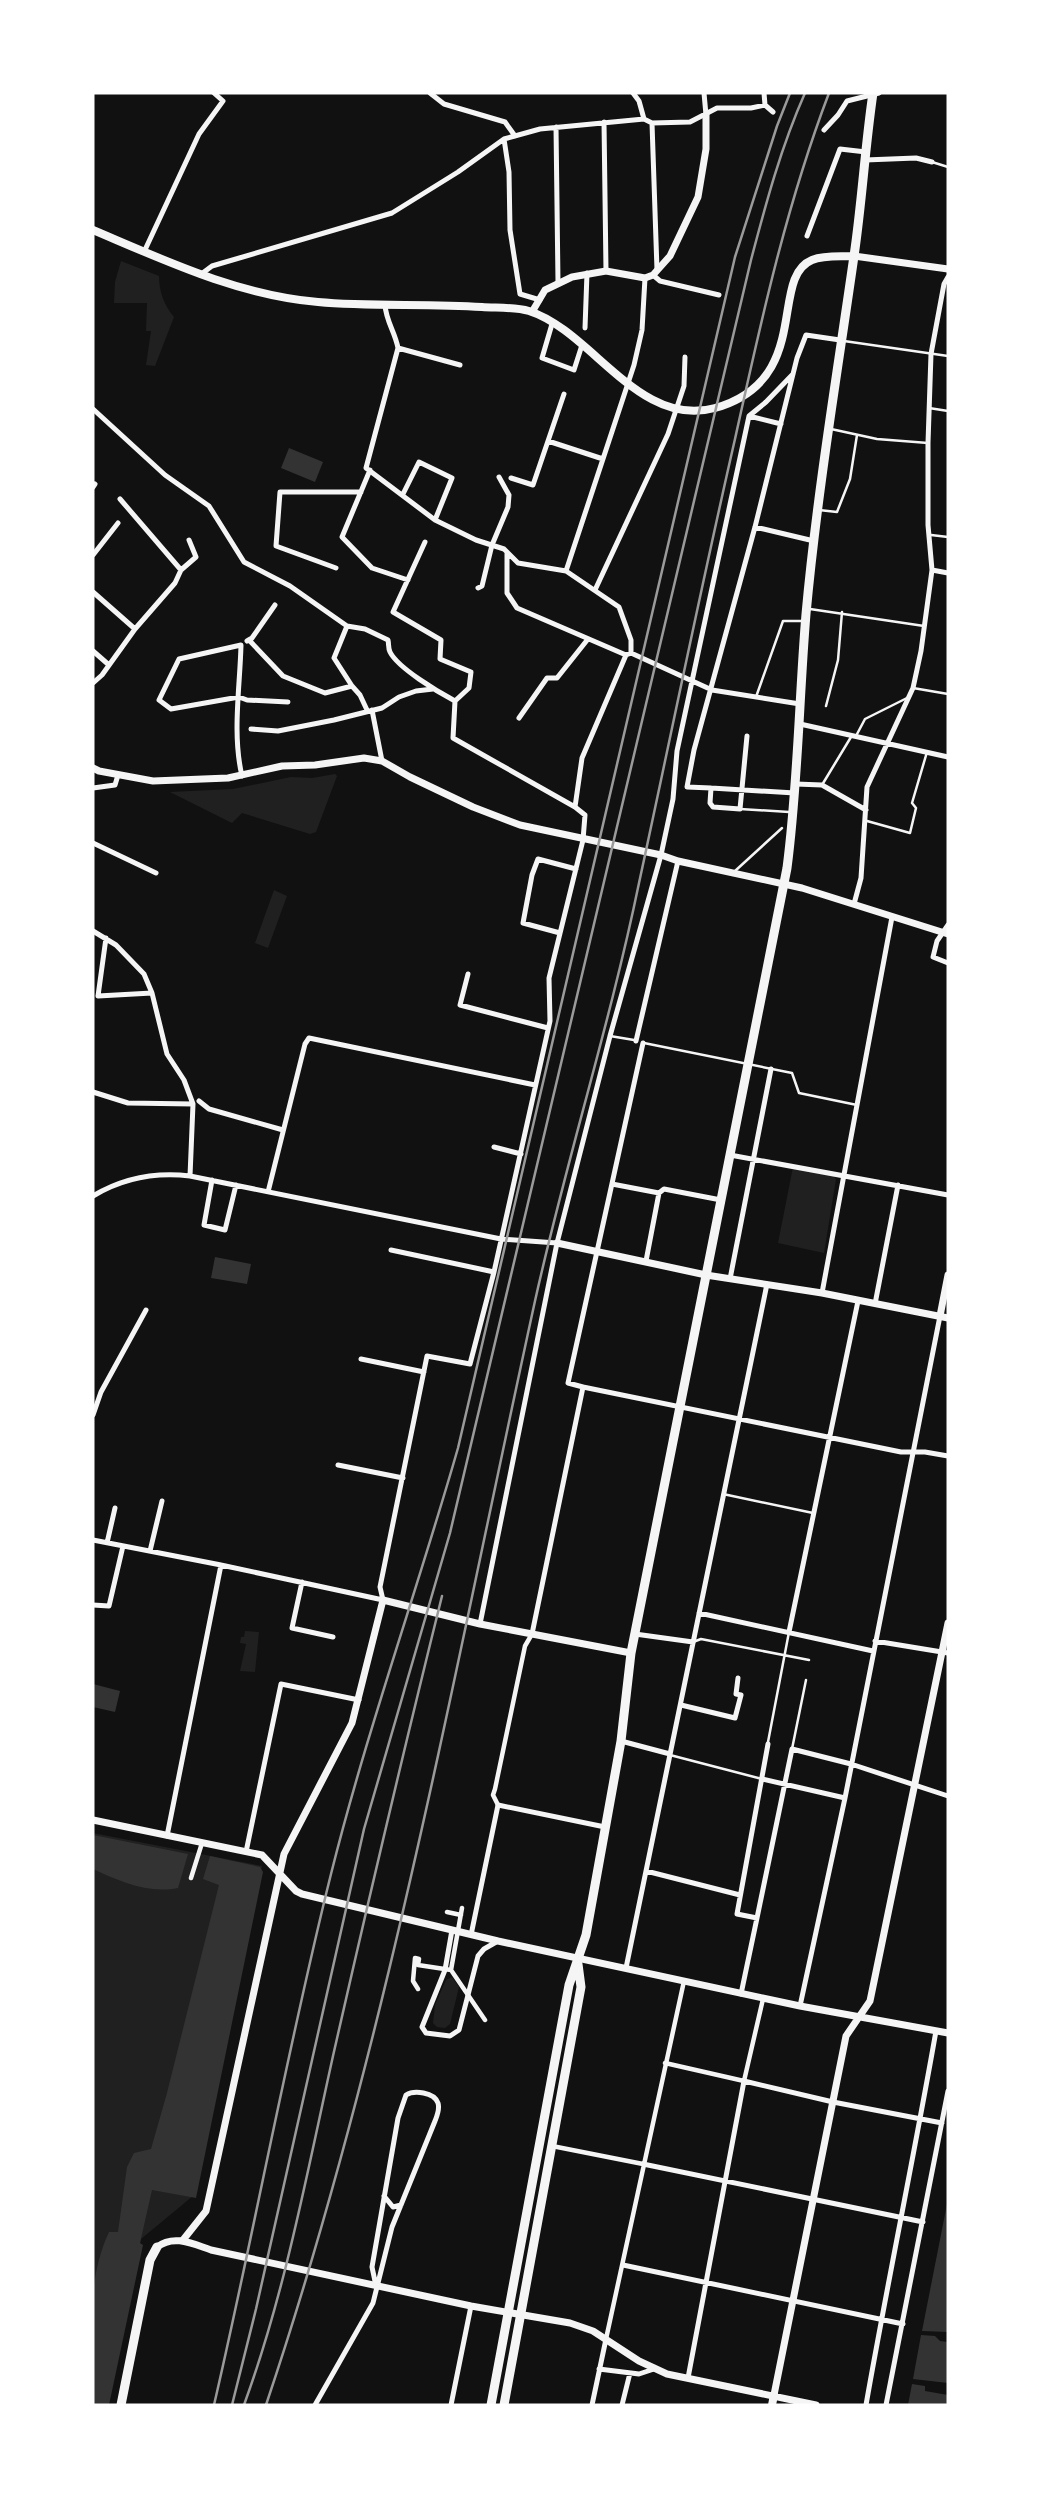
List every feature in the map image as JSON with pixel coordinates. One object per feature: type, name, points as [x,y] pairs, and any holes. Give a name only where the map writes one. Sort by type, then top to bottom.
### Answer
[{"type":"main road","points":[[491,2405],[569,1985],[586,1935],[621,1741],[631,1653],[783,884],[794,813],[806,621],[814,541],[875,93]]},
{"type":"main road","points":[[96,231],[200,275],[244,290],[288,299],[385,305],[469,306],[533,312],[582,345],[622,379],[652,399],[671,406],[701,411],[730,404],[748,394],[768,375],[780,351],[792,286],[797,274],[813,260],[854,256]]},
{"type":"main road","points":[[504,2405],[581,1987],[578,1958]]},
{"type":"main road","points":[[121,2405],[150,2260],[157,2247]]},
{"type":"main road","points":[[772,2405],[774,2395]]},
{"type":"street","points":[[144,252],[199,134],[223,101],[214,93]]},
{"type":"street","points":[[430,93],[443,104],[505,122],[515,136]]},
{"type":"street","points":[[633,93],[639,101],[644,120]]},
{"type":"street","points":[[652,274],[670,256],[698,197],[706,149],[704,93]]},
{"type":"street","points":[[764,93],[765,105],[773,112]]},
{"type":"street","points":[[824,130],[847,101],[875,93]]},
{"type":"street","points":[[200,275],[212,266],[391,213],[458,172],[504,139],[556,127],[604,122],[690,122],[717,108],[751,108],[765,105]]},
{"type":"street","points":[[604,122],[606,271]]},
{"type":"street","points":[[566,571],[640,342],[652,274],[652,123]]},
{"type":"street","points":[[556,127],[558,282]]},
{"type":"street","points":[[504,139],[509,172],[510,230],[520,294],[540,300]]},
{"type":"street","points":[[807,236],[841,149],[866,156],[916,158],[932,162]]},
{"type":"street","points":[[93,242],[96,231]]},
{"type":"street","points":[[854,256],[948,269]]},
{"type":"street","points":[[533,312],[545,290],[558,282],[587,273],[606,271],[652,274],[660,282],[719,295]]},
{"type":"street","points":[[585,328],[587,273]]},
{"type":"street","points":[[854,904],[861,878],[867,787],[913,688],[924,626],[932,570],[928,443],[931,354],[944,284],[948,277]]},
{"type":"street","points":[[385,305],[386,316],[396,335],[398,348],[366,467],[435,520],[476,540],[504,549],[518,564],[566,571],[619,607],[631,640],[629,654],[582,758],[575,807]]},
{"type":"street","points":[[552,324],[542,358],[574,370],[582,345]]},
{"type":"street","points":[[841,340],[806,335],[793,373],[755,527],[694,750],[687,787],[741,790],[796,789],[822,785],[866,810]]},
{"type":"street","points":[[398,348],[460,365]]},
{"type":"street","points":[[595,590],[668,434],[684,386],[685,358]]},
{"type":"street","points":[[480,1624],[557,1243],[673,799],[677,751],[749,416],[793,373]]},
{"type":"street","points":[[511,478],[533,485],[564,394]]},
{"type":"street","points":[[93,409],[165,475],[209,506],[244,562],[290,586],[347,626],[365,629],[388,640],[390,652],[433,689],[455,701]]},
{"type":"street","points":[[749,416],[781,424]]},
{"type":"street","points":[[548,441],[603,459]]},
{"type":"street","points":[[403,494],[419,462],[452,478],[435,520]]},
{"type":"street","points":[[370,470],[342,537],[372,568],[408,580]]},
{"type":"street","points":[[478,588],[482,586],[492,545],[508,507],[509,495],[499,477]]},
{"type":"street","points":[[336,568],[276,546],[280,492],[360,492]]},
{"type":"street","points":[[120,499],[181,570]]},
{"type":"street","points":[[93,555],[118,523]]},
{"type":"street","points":[[755,527],[814,541]]},
{"type":"street","points":[[93,683],[175,583],[181,570],[196,557],[189,540]]},
{"type":"street","points":[[183,2240],[206,2211],[284,1854],[352,1723],[359,1700],[383,1600],[380,1587],[427,1356],[470,1364],[521,1154],[548,1028],[549,978],[583,840],[585,815],[575,807],[453,738],[455,701],[469,688],[471,672],[440,659],[441,640],[393,612],[425,542]]},
{"type":"street","points":[[507,552],[507,593],[517,608],[712,690],[801,705]]},
{"type":"street","points":[[932,570],[948,573]]},
{"type":"street","points":[[93,592],[135,629]]},
{"type":"street","points":[[275,605],[249,640],[241,645],[179,659],[159,700],[171,709],[239,697],[247,701],[288,702]]},
{"type":"street","points":[[347,626],[334,658],[370,710],[382,761]]},
{"type":"street","points":[[519,718],[547,678],[557,678],[588,639]]},
{"type":"street","points":[[249,640],[283,676],[325,693],[352,686]]},
{"type":"street","points":[[241,645],[237,755],[242,776]]},
{"type":"street","points":[[93,651],[109,665]]},
{"type":"street","points":[[251,729],[278,731],[382,708],[416,691],[433,689]]},
{"type":"street","points":[[800,724],[948,757]]},
{"type":"street","points":[[711,788],[710,803],[713,807],[740,809],[747,736]]},
{"type":"street","points":[[93,768],[153,781],[242,776],[282,766],[315,765],[364,758],[382,761],[410,777],[520,825],[783,884],[946,933]]},
{"type":"street","points":[[93,788],[115,785],[118,775]]},
{"type":"street","points":[[93,843],[156,873]]},
{"type":"street","points":[[560,933],[523,923],[532,876],[538,859],[576,869]]},
{"type":"street","points":[[636,1041],[678,861]]},
{"type":"street","points":[[822,1293],[892,917]]},
{"type":"street","points":[[948,925],[946,933],[937,941],[933,957],[948,962]]},
{"type":"street","points":[[93,931],[106,938],[144,974],[152,993],[167,1054],[196,1102],[190,1175]]},
{"type":"street","points":[[106,938],[98,996],[152,993]]},
{"type":"street","points":[[468,974],[460,1005],[548,1028]]},
{"type":"street","points":[[268,1192],[305,1044],[309,1038],[535,1085]]},
{"type":"street","points":[[643,1043],[568,1383],[901,1452],[948,1456]]},
{"type":"street","points":[[730,1279],[771,1069]]},
{"type":"street","points":[[93,1092],[128,1103],[196,1102],[209,1109],[284,1129]]},
{"type":"street","points":[[494,1147],[521,1154]]},
{"type":"street","points":[[730,1155],[948,1195]]},
{"type":"street","points":[[93,1196],[121,1182],[164,1173],[190,1175],[501,1239],[557,1243],[706,1275],[822,1293],[944,1317]]},
{"type":"street","points":[[212,1180],[204,1225],[225,1230],[236,1185]]},
{"type":"street","points":[[612,1184],[659,1193]]},
{"type":"street","points":[[875,1304],[898,1185]]},
{"type":"street","points":[[646,1261],[659,1193],[664,1189],[721,1200]]},
{"type":"street","points":[[391,1250],[494,1272]]},
{"type":"street","points":[[800,2007],[944,1317],[948,1275]]},
{"type":"street","points":[[626,1968],[767,1284]]},
{"type":"street","points":[[789,1632],[858,1301]]},
{"type":"street","points":[[93,1415],[101,1392],[146,1310]]},
{"type":"street","points":[[361,1359],[424,1371]]},
{"type":"street","points":[[471,1935],[498,1805],[493,1795],[525,1646],[532,1634],[583,1387]]},
{"type":"street","points":[[338,1465],[403,1478]]},
{"type":"street","points":[[150,1551],[162,1501]]},
{"type":"street","points":[[107,1543],[115,1508]]},
{"type":"street","points":[[93,1540],[302,1582],[480,1624],[631,1653]]},
{"type":"street","points":[[93,1605],[109,1606],[123,1546]]},
{"type":"street","points":[[167,1836],[221,1565]]},
{"type":"street","points":[[302,1582],[292,1628],[333,1637]]},
{"type":"street","points":[[699,1613],[873,1651]]},
{"type":"street","points":[[774,2395],[846,2036],[870,2001],[945,1652],[948,1623]]},
{"type":"street","points":[[635,1634],[693,1642]]},
{"type":"street","points":[[875,1640],[945,1652]]},
{"type":"street","points":[[681,1705],[736,1718],[741,1695],[736,1694],[738,1678]]},
{"type":"street","points":[[246,1852],[281,1684],[359,1700]]},
{"type":"street","points":[[621,1741],[670,1754]]},
{"type":"street","points":[[757,1918],[737,1914],[768,1744]]},
{"type":"street","points":[[741,1994],[792,1749],[851,1764],[948,1796]]},
{"type":"street","points":[[762,1779],[845,1797]]},
{"type":"street","points":[[498,1805],[606,1827]]},
{"type":"street","points":[[93,1820],[262,1855],[302,1894],[373,1909],[471,1935],[800,2007],[948,2033]]},
{"type":"street","points":[[191,1878],[202,1843]]},
{"type":"street","points":[[646,1871],[740,1895]]},
{"type":"street","points":[[462,1908],[452,1970],[485,2020]]},
{"type":"street","points":[[447,1912],[461,1915]]},
{"type":"street","points":[[452,1930],[445,1970],[422,2027],[426,2033],[450,2036],[459,2030],[478,1956],[498,1941]]},
{"type":"street","points":[[418,1989],[413,1981],[415,1958],[419,1959],[418,1965],[452,1970]]},
{"type":"street","points":[[592,2405],[684,1981]]},
{"type":"street","points":[[688,2378],[723,2181],[763,1998]]},
{"type":"street","points":[[866,2405],[899,2217],[921,2118],[936,2031]]},
{"type":"street","points":[[665,2063],[833,2102],[942,2123]]},
{"type":"street","points":[[886,2405],[948,2091]]},
{"type":"street","points":[[315,2405],[373,2302],[391,2227],[435,2121],[439,2105],[433,2097],[410,2092],[402,2100],[372,2267],[376,2286]]},
{"type":"street","points":[[552,2145],[923,2222]]},
{"type":"street","points":[[384,2196],[393,2207],[401,2205]]},
{"type":"street","points":[[157,2247],[165,2241],[183,2240],[211,2250],[376,2286],[570,2323],[593,2331],[654,2369],[816,2405]]},
{"type":"street","points":[[623,2265],[903,2324]]},
{"type":"street","points":[[450,2405],[471,2306]]},
{"type":"street","points":[[599,2369],[639,2374],[654,2369]]},
{"type":"street","points":[[622,2405],[630,2373]]},
{"type":"lane","points":[[932,162],[948,167]]},
{"type":"lane","points":[[841,340],[948,356]]},
{"type":"lane","points":[[929,408],[948,411]]},
{"type":"lane","points":[[829,429],[928,443]]},
{"type":"lane","points":[[818,510],[837,512],[850,479],[857,435]]},
{"type":"lane","points":[[929,534],[948,537]]},
{"type":"lane","points":[[807,608],[924,626]]},
{"type":"lane","points":[[826,706],[838,660],[842,612]]},
{"type":"lane","points":[[756,697],[783,621],[806,621]]},
{"type":"lane","points":[[913,688],[948,694]]},
{"type":"lane","points":[[822,785],[864,719],[909,697]]},
{"type":"lane","points":[[866,820],[910,833],[916,808],[912,803],[927,752]]},
{"type":"lane","points":[[740,809],[794,813]]},
{"type":"lane","points":[[733,873],[782,828]]},
{"type":"lane","points":[[610,1035],[792,1073],[799,1093],[857,1105]]},
{"type":"lane","points":[[723,1494],[814,1513]]},
{"type":"lane","points":[[768,1744],[789,1632]]},
{"type":"lane","points":[[693,1642],[701,1639],[809,1660]]},
{"type":"lane","points":[[792,1749],[806,1679]]},
{"type":"lane","points":[[670,1754],[762,1779]]},
{"type":"shaded area","points":[[121,261],[159,276],[163,298],[174,317],[155,366],[146,365],[151,331],[146,331],[147,303],[114,303],[115,282]]},
{"type":"shaded area","points":[[289,448],[323,462],[315,482],[281,468]]},
{"type":"shaded area","points":[[335,774],[337,776],[316,832],[310,834],[242,813],[232,823],[170,792],[233,789],[291,777],[312,778]]},
{"type":"shaded area","points":[[274,890],[287,896],[268,948],[255,943]]},
{"type":"shaded area","points":[[793,1167],[833,1175],[836,1179],[824,1253],[778,1243]]},
{"type":"shaded area","points":[[215,1257],[251,1264],[247,1284],[211,1278]]},
{"type":"shaded area","points":[[245,1631],[259,1632],[255,1672],[240,1671],[246,1644],[240,1643]]},
{"type":"shaded area","points":[[93,1684],[120,1691],[115,1712],[93,1707]]},
{"type":"shaded area","points":[[93,1833],[262,1866],[193,2196],[141,2239],[106,2405],[93,2405]]},
{"type":"shaded area","points":[[93,1835],[188,1854],[178,1888],[145,1888],[93,1869]]},
{"type":"shaded area","points":[[210,1856],[260,1867],[263,1872],[196,2198],[152,2190],[109,2405],[93,2405],[92,2317],[96,2273],[109,2232],[118,2232],[127,2167],[134,2153],[151,2149],[167,2093],[219,1885],[203,1879]]},
{"type":"shaded area","points":[[452,1977],[459,1987],[450,2024],[445,2028],[437,2027],[433,2023],[435,2005],[446,1980]]},
{"type":"shaded area","points":[[948,2199],[948,2332],[922,2331]]},
{"type":"shaded area","points":[[921,2335],[935,2336],[940,2341],[948,2342],[948,2383],[913,2379]]},
{"type":"shaded area","points":[[912,2384],[925,2386],[925,2391],[948,2395],[948,2405],[908,2405]]},
{"type":"railway","points":[[214,2405],[331,1874],[360,1767],[458,1448],[735,257],[790,93]]},
{"type":"railway","points":[[232,2405],[364,1829],[450,1533],[751,260],[781,155],[805,93]]},
{"type":"railway","points":[[266,2405],[348,2133],[383,1995],[416,1857],[535,1301],[627,936],[765,307],[787,221],[829,93]]},
{"type":"railway","points":[[244,2405],[272,2320],[294,2232],[359,1941],[442,1596]]}]
